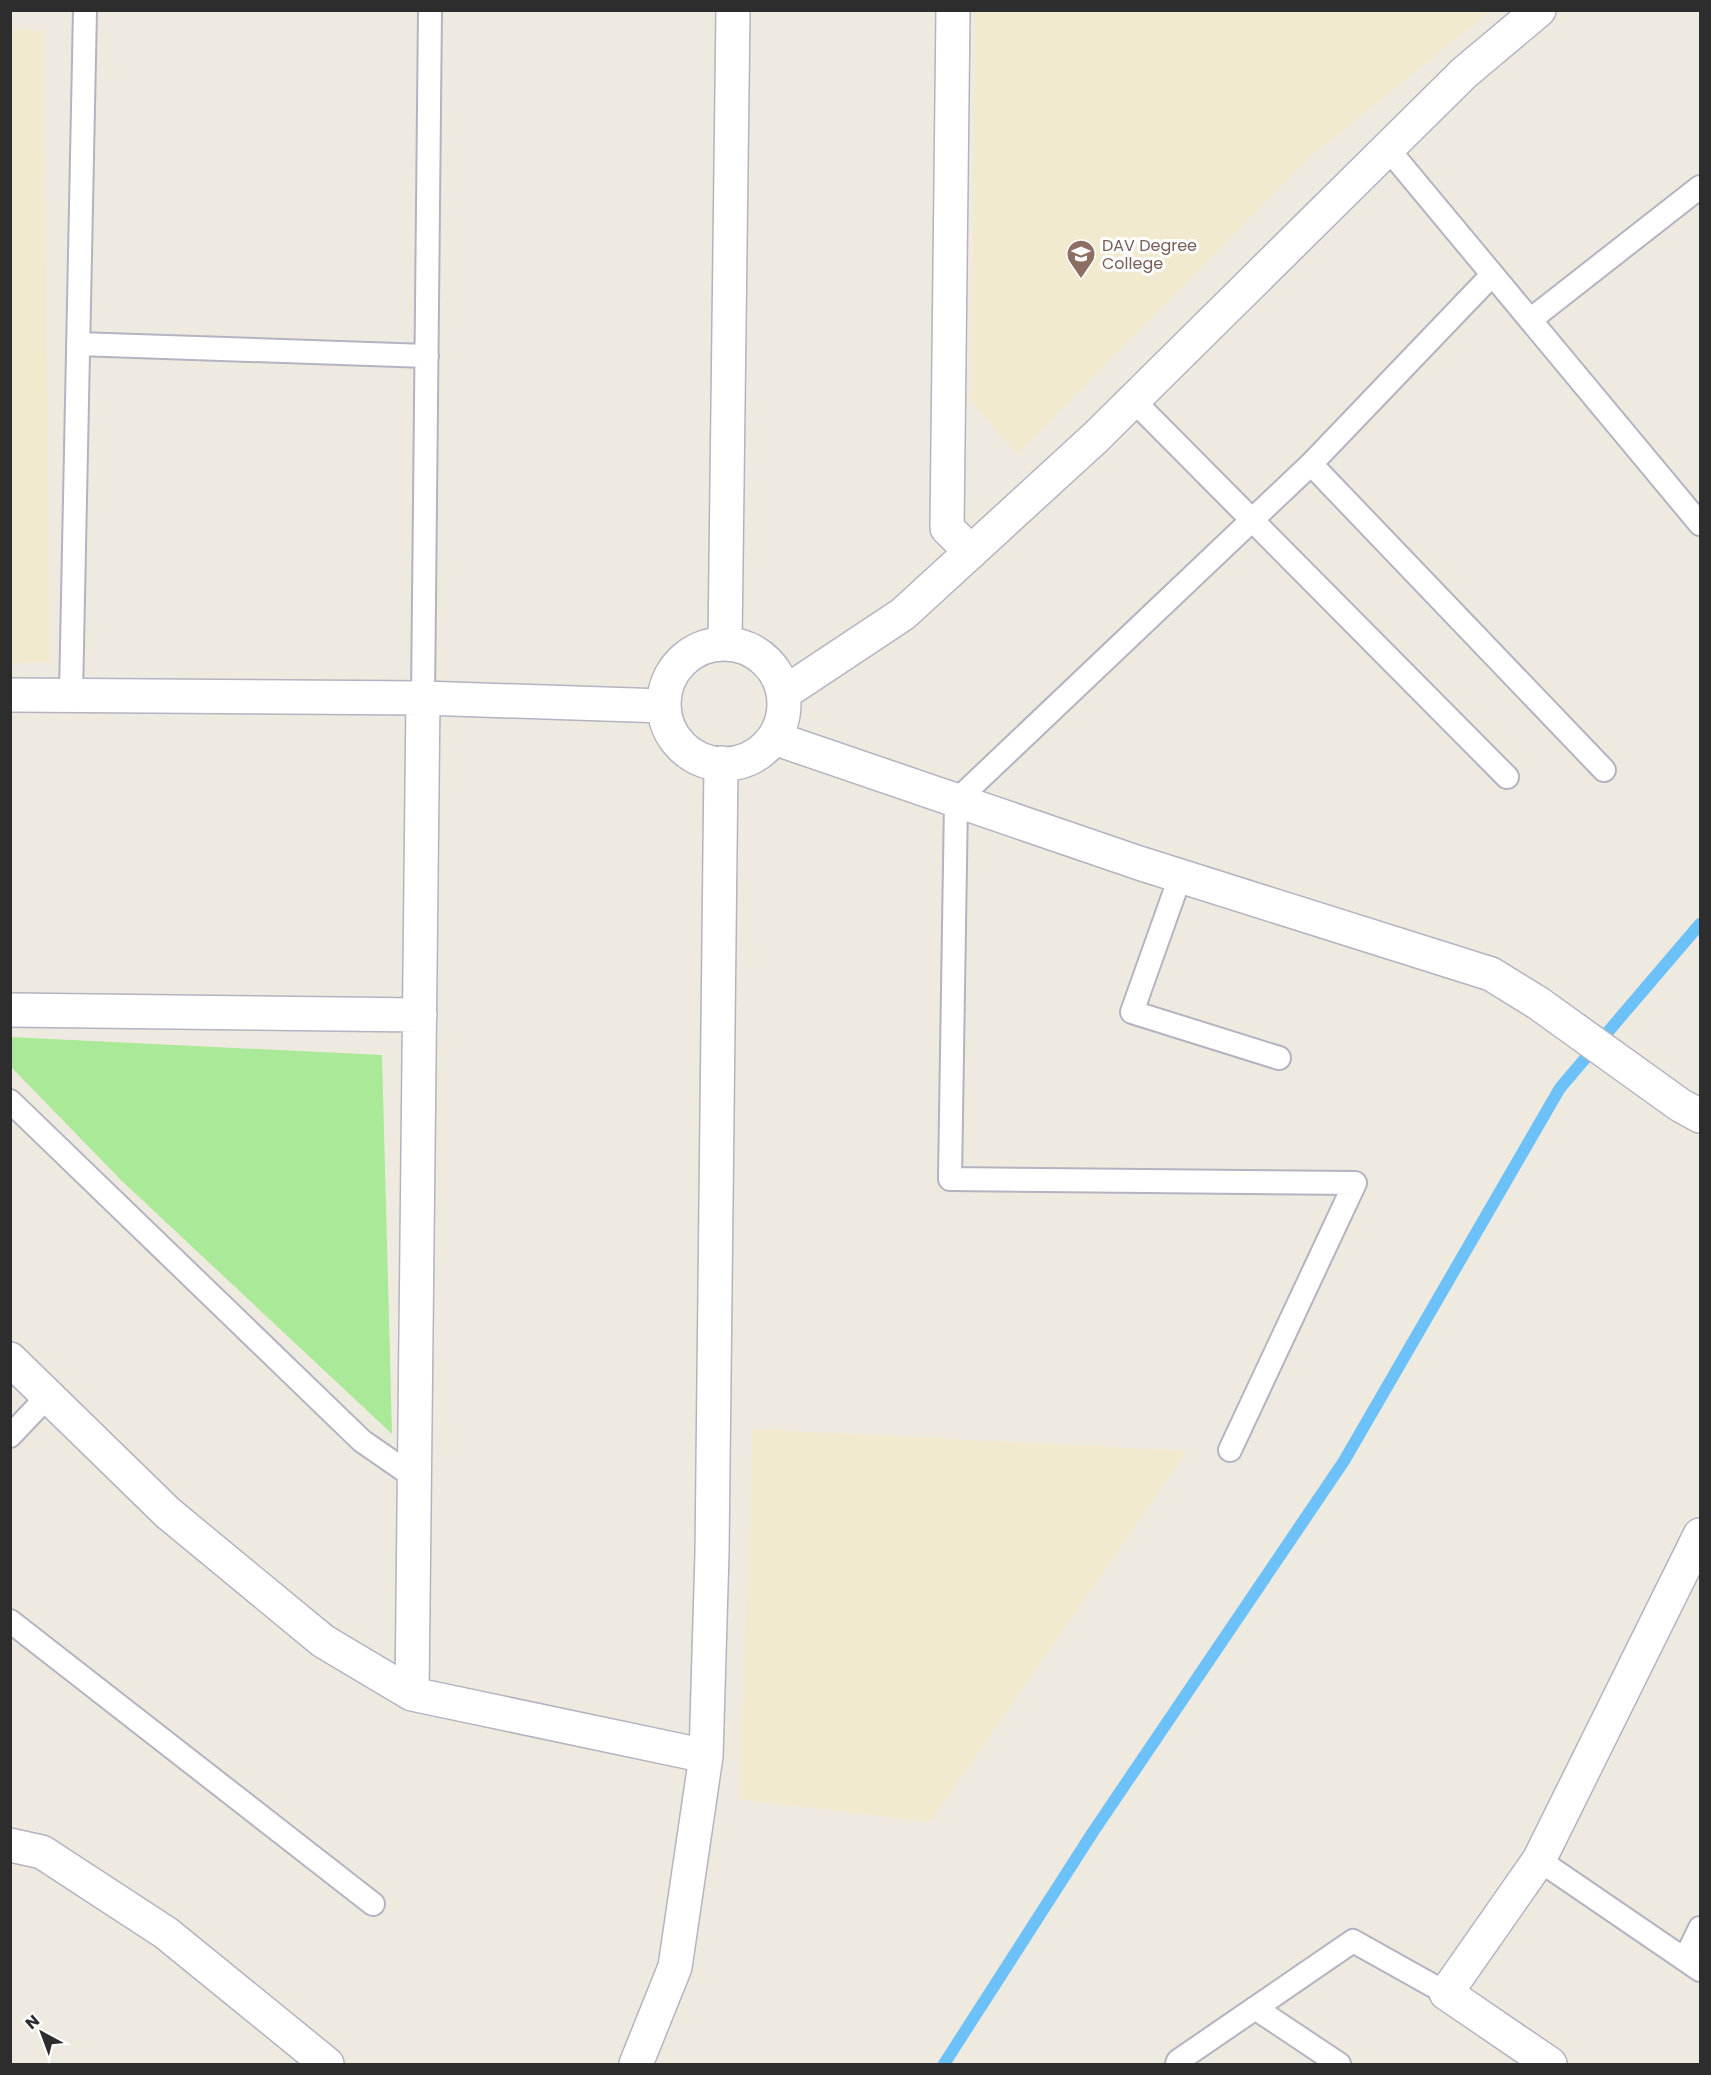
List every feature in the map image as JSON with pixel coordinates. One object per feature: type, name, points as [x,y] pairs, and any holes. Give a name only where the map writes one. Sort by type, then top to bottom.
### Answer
[{"type":"street","points":[[725,643],[733,10]]},
{"type":"street","points":[[953,10],[947,528],[971,552]]},
{"type":"street","points":[[784,693],[903,614],[1134,401],[1464,73],[1539,10]]},
{"type":"street","points":[[725,643],[758,653],[774,668],[784,693],[784,717],[774,738],[759,754],[735,764],[709,763],[689,754],[671,735],[663,696],[673,670],[691,653],[712,644],[725,643]]},
{"type":"street","points":[[10,695],[423,698],[664,706]]},
{"type":"street","points":[[412,1694],[423,698]]},
{"type":"street","points":[[774,738],[1180,877],[1491,974],[1538,1003],[1680,1105],[1701,1116]]},
{"type":"street","points":[[636,2064],[675,1967],[706,1756],[712,1553],[721,763]]},
{"type":"street","points":[[10,1010],[420,1015]]},
{"type":"street","points":[[10,1359],[168,1513],[323,1641],[412,1694],[706,1756]]},
{"type":"street","points":[[1551,2064],[1446,1993],[1539,1860],[1701,1535]]},
{"type":"street","points":[[10,1845],[42,1852],[166,1933],[327,2064]]},
{"type":"lane","points":[[71,695],[85,10]]},
{"type":"lane","points":[[423,698],[430,10]]},
{"type":"lane","points":[[1388,149],[1701,524]]},
{"type":"lane","points":[[1530,320],[1701,187]]},
{"type":"lane","points":[[1230,1450],[1354,1183],[950,1179],[956,801],[1311,464],[1492,275]]},
{"type":"lane","points":[[78,344],[427,356]]},
{"type":"lane","points":[[1134,401],[1507,777]]},
{"type":"lane","points":[[1311,464],[1604,770]]},
{"type":"lane","points":[[1180,877],[1132,1012],[1279,1058]]},
{"type":"lane","points":[[10,1101],[362,1441],[414,1477]]},
{"type":"lane","points":[[10,1436],[48,1396]]},
{"type":"lane","points":[[10,1621],[373,1904]]},
{"type":"lane","points":[[1539,1860],[1693,1965],[1701,1928]]},
{"type":"lane","points":[[1177,2064],[1178,2061],[1353,1941],[1446,1993]]},
{"type":"lane","points":[[1255,2008],[1339,2064]]},
{"type":"shaded area","name":"DAV Degree College","points":[[975,10],[1490,11],[1310,157],[1017,454],[971,401]]},
{"type":"shaded area","points":[[11,30],[43,31],[50,662],[11,663]]},
{"type":"shaded area","points":[[753,1429],[1187,1451],[930,1822],[739,1799]]},
{"type":"green space","points":[[10,1037],[382,1055],[392,1434],[122,1181],[11,1067]]},
{"type":"waterway","points":[[944,2064],[1093,1832],[1344,1461],[1560,1088],[1700,924]]},
{"type":"place","name":"DAV Degree College","points":[[1081,280]]}]
